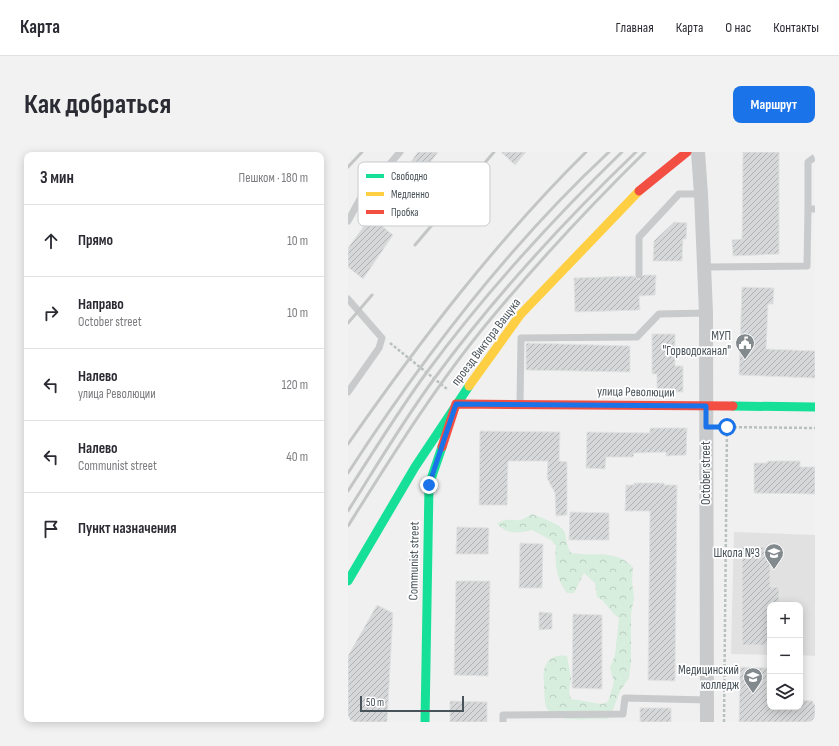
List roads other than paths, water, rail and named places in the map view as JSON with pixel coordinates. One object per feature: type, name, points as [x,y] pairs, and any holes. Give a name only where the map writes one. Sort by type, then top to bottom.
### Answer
[{"type":"street","name":"проезд Виктора Ващука","points":[[348,581],[415,467],[458,402],[520,315],[638,192],[687,152]]},
{"type":"street","name":"October street","points":[[698,152],[705,267],[706,313],[707,722]]},
{"type":"street","name":"улица Революции","points":[[458,402],[815,407]]},
{"type":"street","name":"Communist street","points":[[425,722],[429,485],[458,402]]},
{"type":"lane","points":[[391,162],[400,152]]},
{"type":"lane","points":[[705,267],[807,266],[811,209],[808,162],[815,157]]},
{"type":"lane","points":[[639,275],[639,237],[679,194],[701,194]]},
{"type":"lane","points":[[348,221],[358,203]]},
{"type":"lane","points":[[348,299],[382,338],[380,348],[348,392]]},
{"type":"lane","points":[[520,404],[521,338],[637,337],[659,314],[706,313]]},
{"type":"lane","points":[[503,722],[503,715],[623,714],[624,698],[707,700]]},
{"type":"railway","points":[[348,167],[362,152]]},
{"type":"railway","points":[[486,162],[494,152]]},
{"type":"railway","points":[[348,444],[403,367],[490,256],[586,152]]},
{"type":"railway","points":[[348,473],[406,387],[469,304],[536,226],[609,152]]},
{"type":"railway","points":[[348,491],[417,386],[472,314],[520,258],[570,204],[622,152]]},
{"type":"railway","points":[[348,511],[423,395],[481,319],[530,261],[582,205],[636,152]]},
{"type":"railway","points":[[348,526],[415,421],[451,370],[489,321],[545,256],[645,152]]},
{"type":"railway","points":[[415,245],[431,226]]},
{"type":"railway","points":[[348,323],[372,295]]},
{"type":"place","name":"МУП \"Горводоканал\"","points":[[745,360]]},
{"type":"place","name":"Школа №3","points":[[774,570]]},
{"type":"place","name":"Медицинский колледж","points":[[753,694]]}]
